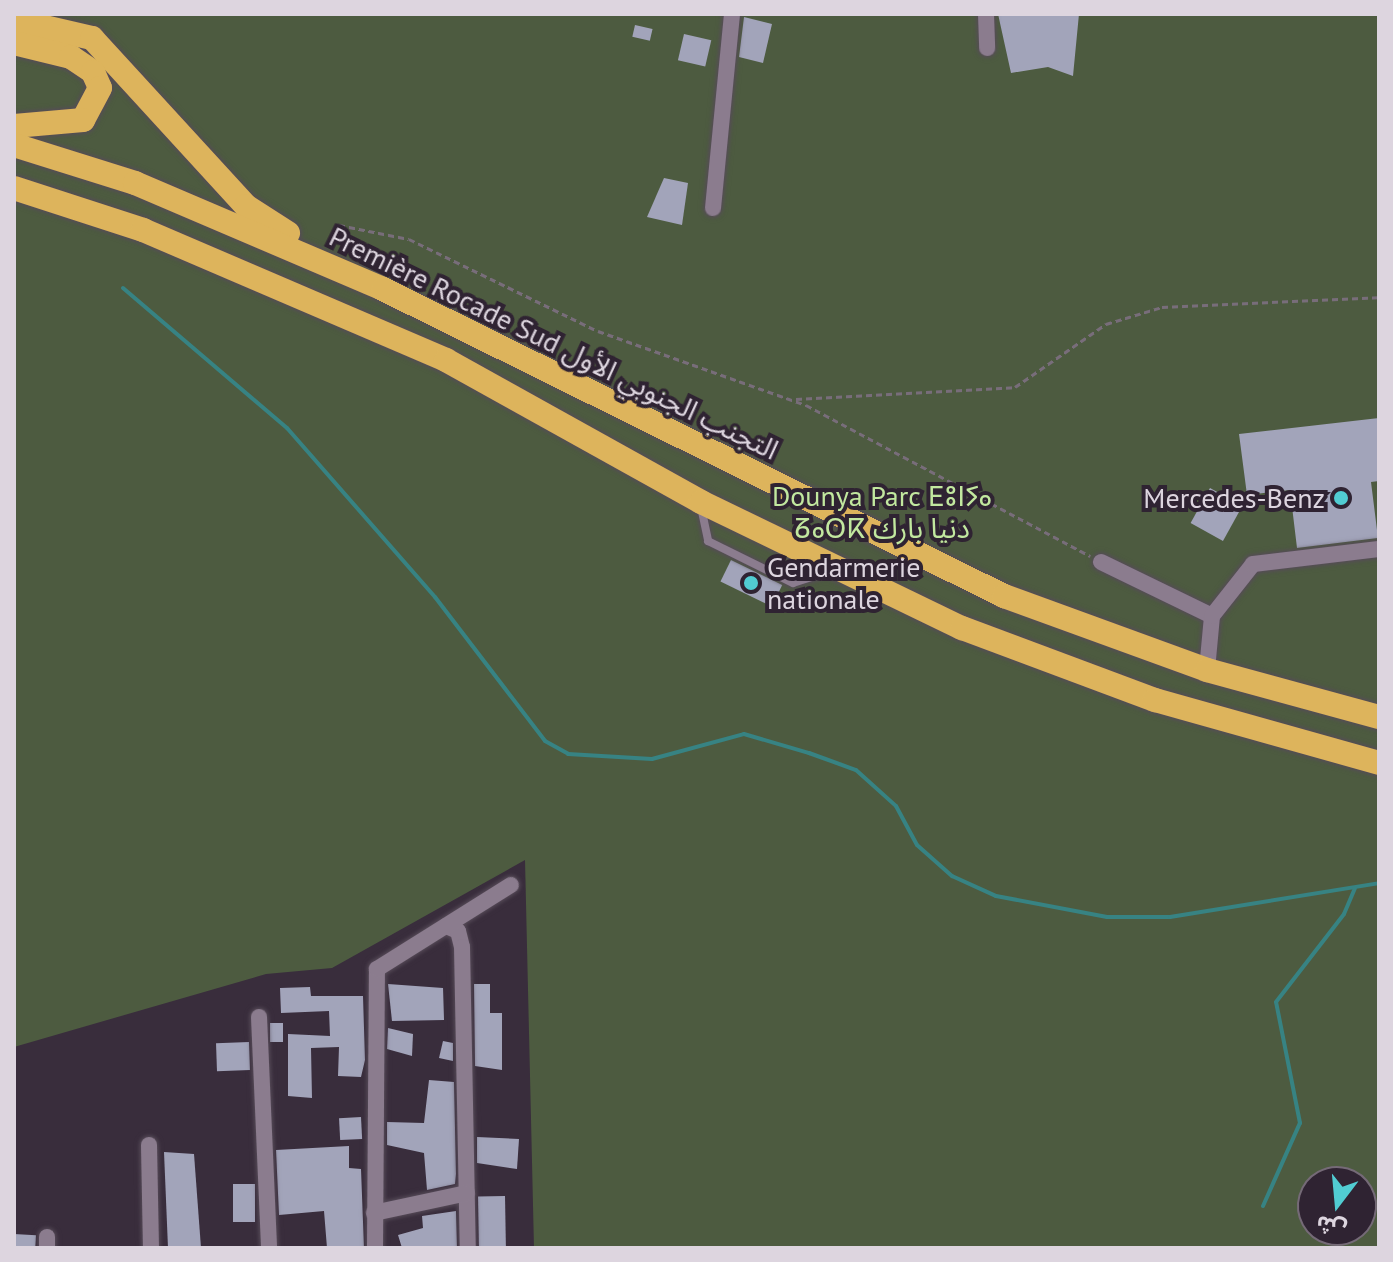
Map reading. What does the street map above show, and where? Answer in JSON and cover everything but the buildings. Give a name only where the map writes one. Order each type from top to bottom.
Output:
[{"type":"highway","points":[[14,20],[92,38],[246,206],[383,289]]},
{"type":"highway","points":[[14,43],[71,57],[93,72],[100,88],[83,120],[14,126]]},
{"type":"highway","name":"Première Rocade Sud التجنب الجنوبي الأول","points":[[14,145],[135,183],[383,289],[901,550],[1105,637],[1207,670],[1379,717]]},
{"type":"highway","points":[[14,188],[143,230],[446,360],[701,502],[962,628],[1155,700],[1379,763]]},
{"type":"street","points":[[713,208],[732,14]]},
{"type":"street","points":[[986,14],[987,48]]},
{"type":"street","points":[[1207,670],[1212,616],[1253,564],[1379,549]]},
{"type":"street","points":[[1101,562],[1212,616]]},
{"type":"street","points":[[375,1248],[374,980],[387,961],[511,885]]},
{"type":"street","points":[[446,926],[458,931],[462,947],[468,1248]]},
{"type":"street","points":[[259,1017],[269,1248]]},
{"type":"street","points":[[149,1145],[151,1248]]},
{"type":"street","points":[[374,1213],[467,1193]]},
{"type":"path","points":[[339,225],[409,239],[598,331],[792,400],[1101,562]]},
{"type":"path","points":[[792,400],[1015,387],[1106,324],[1162,307],[1379,297]]},
{"type":"green space","name":"Dounya Parc ⴹⵓⵏⵢⴰ ⵒⴰⵔⴽ دنيا بارك","points":[[14,14],[1379,14],[1379,1248],[534,1248],[525,860],[332,968],[266,974],[14,1047]]},
{"type":"waterway","points":[[123,288],[287,428],[435,597],[545,741],[568,754],[652,759],[744,734],[809,753],[856,770],[896,806],[917,845],[952,876],[996,896],[1107,917],[1170,917],[1379,883]]},
{"type":"waterway","points":[[1263,1206],[1300,1123],[1276,1002],[1344,914],[1355,888]]},
{"type":"place","name":"Mercedes-Benz","points":[[1341,498]]},
{"type":"place","name":"Gendarmerie nationale","points":[[751,583]]}]
